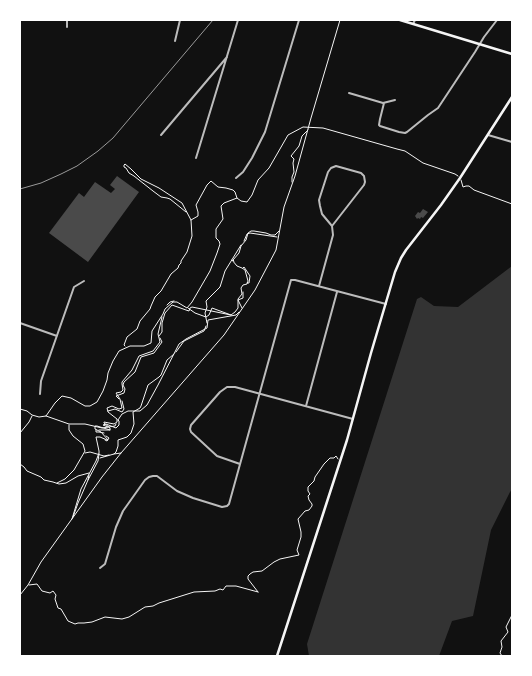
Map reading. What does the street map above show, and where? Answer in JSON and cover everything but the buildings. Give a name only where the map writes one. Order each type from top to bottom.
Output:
[{"type":"main road","points":[[400,20],[512,54]]},
{"type":"main road","points":[[277,656],[340,462],[371,353],[401,258],[460,178],[512,97]]},
{"type":"street","points":[[67,20],[67,27]]},
{"type":"street","points":[[176,41],[180,20]]},
{"type":"street","points":[[196,158],[238,20]]},
{"type":"street","points":[[236,178],[243,172],[252,158],[265,132],[299,20]]},
{"type":"street","points":[[414,24],[416,20]]},
{"type":"street","points":[[384,103],[379,125],[398,132],[407,132],[438,108],[484,37],[497,20]]},
{"type":"street","points":[[161,135],[227,56]]},
{"type":"street","points":[[349,93],[384,103],[394,100]]},
{"type":"street","points":[[488,135],[512,142]]},
{"type":"street","points":[[319,286],[333,235],[332,226],[322,214],[320,200],[328,170],[332,167],[338,166],[361,174],[364,176],[365,182],[332,226]]},
{"type":"street","points":[[100,568],[105,564],[116,527],[123,511],[145,480],[149,477],[157,476],[177,491],[193,498],[224,507],[230,502],[290,282],[292,280],[294,279],[386,304]]},
{"type":"street","points":[[40,394],[41,381],[74,287],[84,281]]},
{"type":"street","points":[[306,406],[337,291]]},
{"type":"street","points":[[20,323],[57,336]]},
{"type":"street","points":[[240,464],[215,455],[191,432],[190,428],[220,392],[227,387],[235,387],[260,393],[353,419]]},
{"type":"path","points":[[66,528],[121,453],[224,335],[255,290],[276,250],[284,207],[340,20]]},
{"type":"path","points":[[191,220],[198,216],[196,205],[211,180],[218,187],[233,190],[237,198],[241,201],[247,202],[252,195],[258,180],[269,168],[288,135],[303,127],[323,128],[405,151],[423,163],[455,174],[460,178],[464,187],[469,186],[474,190],[512,204]]},
{"type":"path","points":[[292,184],[294,159],[291,156],[299,146],[302,136],[308,130]]},
{"type":"path","points":[[127,347],[124,344],[127,337],[137,329],[140,321],[150,309],[155,297],[161,291],[171,274],[178,268],[181,260],[187,252],[192,236],[191,220],[182,203],[141,179],[125,164],[124,165],[129,173],[153,192],[161,197],[170,199],[186,212]]},
{"type":"path","points":[[186,307],[192,302],[210,271],[217,253],[220,244],[219,240],[216,238],[216,229],[223,219],[221,206],[224,203],[237,198]]},
{"type":"path","points":[[242,268],[239,269],[233,260],[239,253],[248,233],[254,231],[275,235],[280,231]]},
{"type":"path","points":[[97,459],[116,452],[118,440],[127,437],[131,433],[134,424],[133,412],[140,408],[148,385],[161,375],[167,360],[179,350],[184,342],[204,331],[207,324],[205,313],[207,307],[206,300],[220,287],[225,271],[245,240],[247,234],[260,234],[278,237]]},
{"type":"path","points":[[232,260],[237,266],[242,268],[244,267],[250,276],[249,283],[241,288],[244,293],[242,298],[238,300],[242,309]]},
{"type":"path","points":[[46,416],[62,396],[71,398],[85,406],[90,406],[97,402],[103,392],[113,360],[119,351],[130,346],[144,346],[151,343],[152,331],[163,314],[165,308],[173,302],[176,302],[195,313],[206,317],[213,308],[227,314],[234,314],[238,308],[238,299],[243,293],[241,288],[243,285],[247,284]]},
{"type":"path","points":[[72,519],[81,488],[97,459],[99,450],[96,437],[108,440],[101,432],[95,429],[95,426],[110,430],[111,429],[104,422],[116,423],[117,419],[108,412],[107,408],[112,406],[119,410],[122,408],[120,399],[116,393],[123,390],[122,382],[132,370],[139,356],[153,351],[160,342],[158,334],[165,308],[171,301],[175,301],[181,305]]},
{"type":"path","points":[[20,595],[28,585],[41,562],[72,519],[88,480],[98,461],[99,445],[97,440],[103,439],[106,441],[109,438],[103,433],[96,432],[96,430],[110,431],[111,429],[103,425],[106,424],[116,428],[119,425],[119,421],[110,415],[108,411],[115,409],[122,412],[124,409],[121,399],[116,396],[124,393],[124,382],[135,372],[141,357],[154,353],[162,342],[159,336],[162,332],[162,323],[165,313],[172,305],[189,311],[192,307],[231,316]]},
{"type":"path","points":[[20,409],[39,418],[46,416],[69,424],[85,424],[102,428],[115,426],[122,414],[128,411],[140,411],[147,405],[179,344],[207,328],[208,320],[236,315],[242,309]]},
{"type":"path","points":[[20,433],[29,422],[32,415]]},
{"type":"path","points":[[57,483],[65,479],[74,470],[85,451],[83,444],[73,436],[69,430],[69,424]]},
{"type":"path","points":[[84,453],[90,452],[104,456],[121,453]]},
{"type":"path","points":[[28,585],[37,584],[42,590],[50,593],[53,591],[56,595],[55,599],[58,608],[61,609],[68,621],[75,624],[92,622],[105,617],[122,619],[129,617],[145,607],[153,606],[194,592],[223,590],[226,586],[236,586],[258,592],[248,579],[248,576],[253,572],[262,571],[280,559],[299,555],[297,550],[301,532],[298,519],[312,506],[308,496],[310,494],[308,487],[330,458],[334,458],[336,456],[340,462]]},
{"type":"path","points":[[20,464],[27,471],[41,477],[44,480],[59,484],[66,483],[78,476],[89,473],[88,480]]},
{"type":"path","points":[[502,656],[500,653],[502,647],[501,641],[508,632],[506,628],[512,615]]},
{"type":"shaded area","points":[[512,266],[512,489],[491,530],[473,616],[452,621],[439,656],[309,656],[307,644],[417,299],[421,297],[434,306],[458,307]]},
{"type":"railway","points":[[20,189],[41,183],[77,166],[113,138],[213,20]]}]
